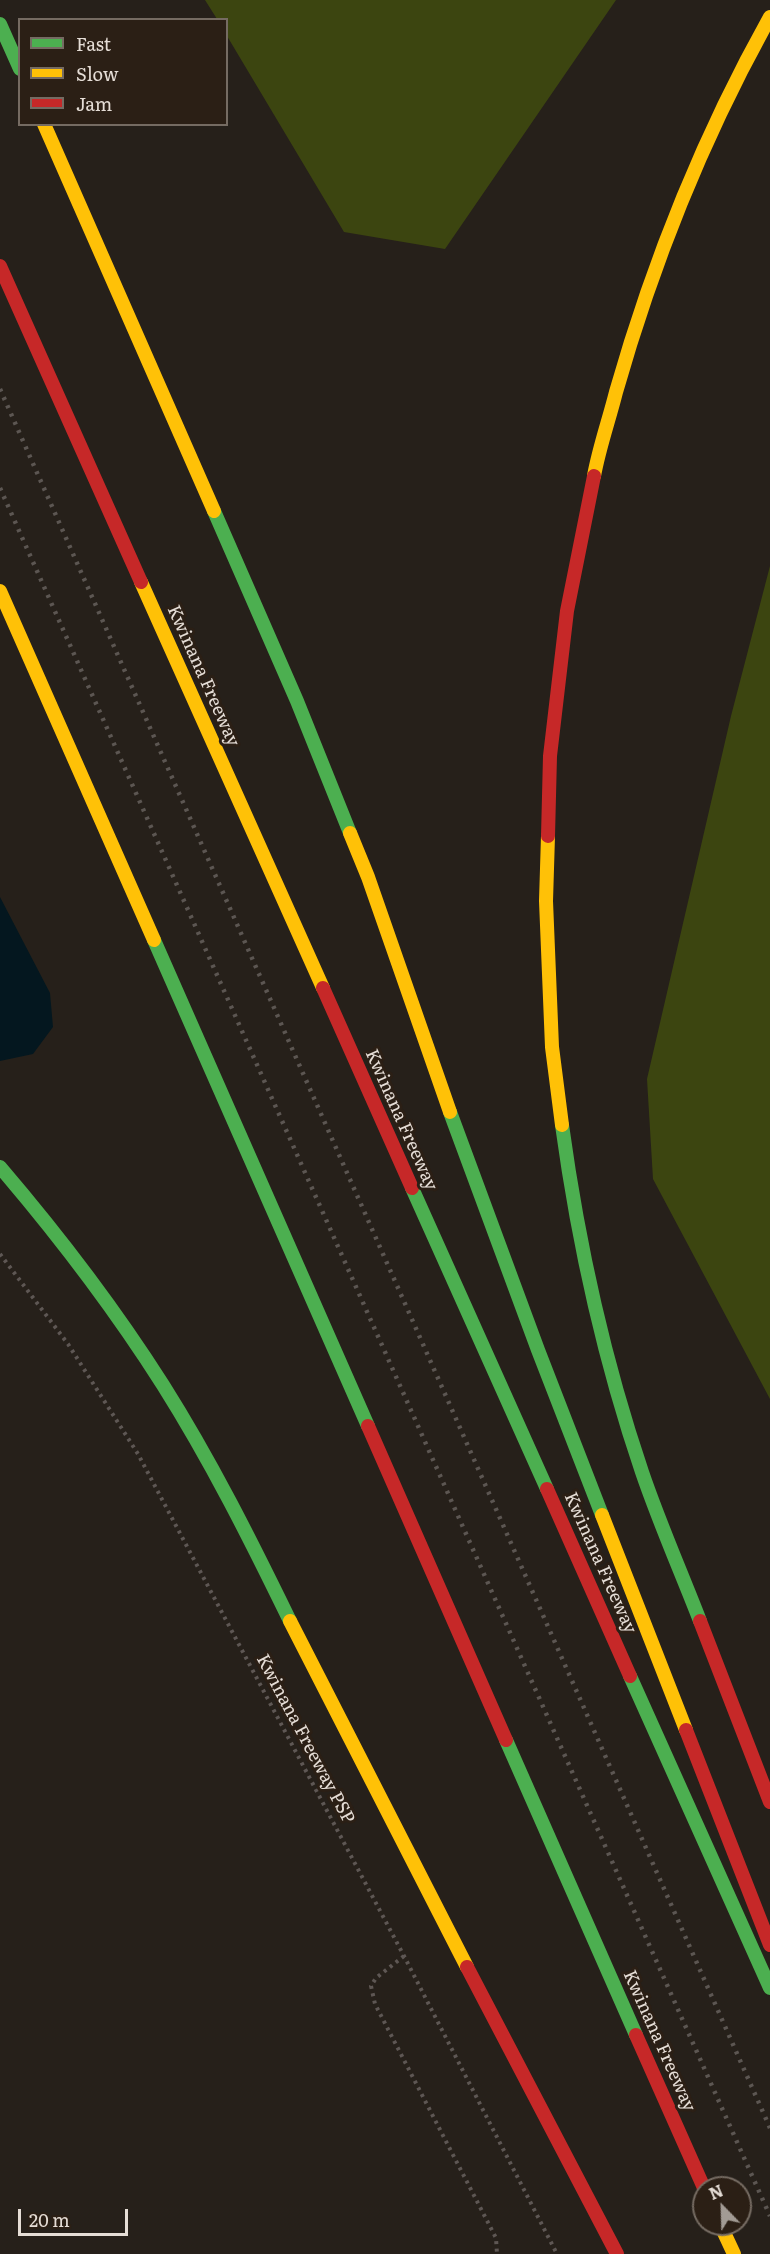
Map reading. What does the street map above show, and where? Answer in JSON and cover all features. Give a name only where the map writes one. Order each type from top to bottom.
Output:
[{"type":"highway","points":[[770,17],[746,60],[685,192],[634,329],[595,469],[567,612],[552,745],[546,901],[552,1047],[571,1191],[601,1333],[642,1472],[770,1802]]},
{"type":"highway","points":[[0,24],[18,64]]},
{"type":"highway","points":[[45,126],[297,701],[368,877],[427,1050],[530,1329],[770,1945]]},
{"type":"highway","name":"Kwinana Freeway","points":[[0,266],[770,1988]]},
{"type":"highway","name":"Kwinana Freeway","points":[[0,591],[699,2176]]},
{"type":"highway","points":[[0,1167],[68,1250],[118,1319],[165,1390],[209,1463],[345,1731],[617,2254]]},
{"type":"highway","points":[[726,2236],[734,2254]]},
{"type":"path","name":"Kwinana Freeway PSP","points":[[0,1254],[68,1344],[138,1454],[404,1956],[557,2254]]},
{"type":"path","points":[[404,1956],[376,1978],[371,1986],[375,2004],[496,2238],[497,2254]]},
{"type":"green space","points":[[205,0],[616,0],[445,249],[344,232],[228,38],[228,18],[216,18]]},
{"type":"green space","points":[[770,566],[770,1399],[653,1179],[647,1079],[731,716]]},
{"type":"water","points":[[0,897],[50,993],[53,1027],[33,1054],[0,1061]]},
{"type":"railway","points":[[0,389],[770,2128]]},
{"type":"railway","points":[[0,488],[770,2216]]},
{"type":"traffic: fast","points":[[0,24],[18,64]]},
{"type":"traffic: fast","points":[[214,511],[297,701],[350,833]]},
{"type":"traffic: fast","points":[[154,940],[368,1426]]},
{"type":"traffic: fast","points":[[450,1112],[602,1515]]},
{"type":"traffic: fast","points":[[562,1125],[584,1257],[604,1344],[628,1430],[649,1491],[700,1621]]},
{"type":"traffic: fast","points":[[0,1167],[85,1273],[163,1385],[214,1472],[290,1621]]},
{"type":"traffic: fast","points":[[412,1188],[547,1489]]},
{"type":"traffic: fast","points":[[630,1676],[770,1988]]},
{"type":"traffic: fast","points":[[506,1740],[636,2035]]},
{"type":"traffic: slow","points":[[594,476],[601,444],[646,295],[682,200],[723,107],[770,17]]},
{"type":"traffic: slow","points":[[45,126],[214,511]]},
{"type":"traffic: slow","points":[[141,582],[323,988]]},
{"type":"traffic: slow","points":[[0,591],[154,940]]},
{"type":"traffic: slow","points":[[350,833],[368,877],[450,1112]]},
{"type":"traffic: slow","points":[[548,836],[546,901],[552,1047],[562,1125]]},
{"type":"traffic: slow","points":[[602,1515],[686,1730]]},
{"type":"traffic: slow","points":[[290,1621],[467,1967]]},
{"type":"traffic: slow","points":[[726,2236],[734,2254]]},
{"type":"traffic: jam","points":[[0,266],[141,582]]},
{"type":"traffic: jam","points":[[548,836],[550,756],[567,611],[594,476]]},
{"type":"traffic: jam","points":[[323,988],[412,1188]]},
{"type":"traffic: jam","points":[[368,1426],[506,1740]]},
{"type":"traffic: jam","points":[[547,1489],[630,1676]]},
{"type":"traffic: jam","points":[[700,1621],[770,1802]]},
{"type":"traffic: jam","points":[[686,1730],[770,1945]]},
{"type":"traffic: jam","points":[[467,1967],[617,2254]]},
{"type":"traffic: jam","points":[[636,2035],[699,2176]]}]
